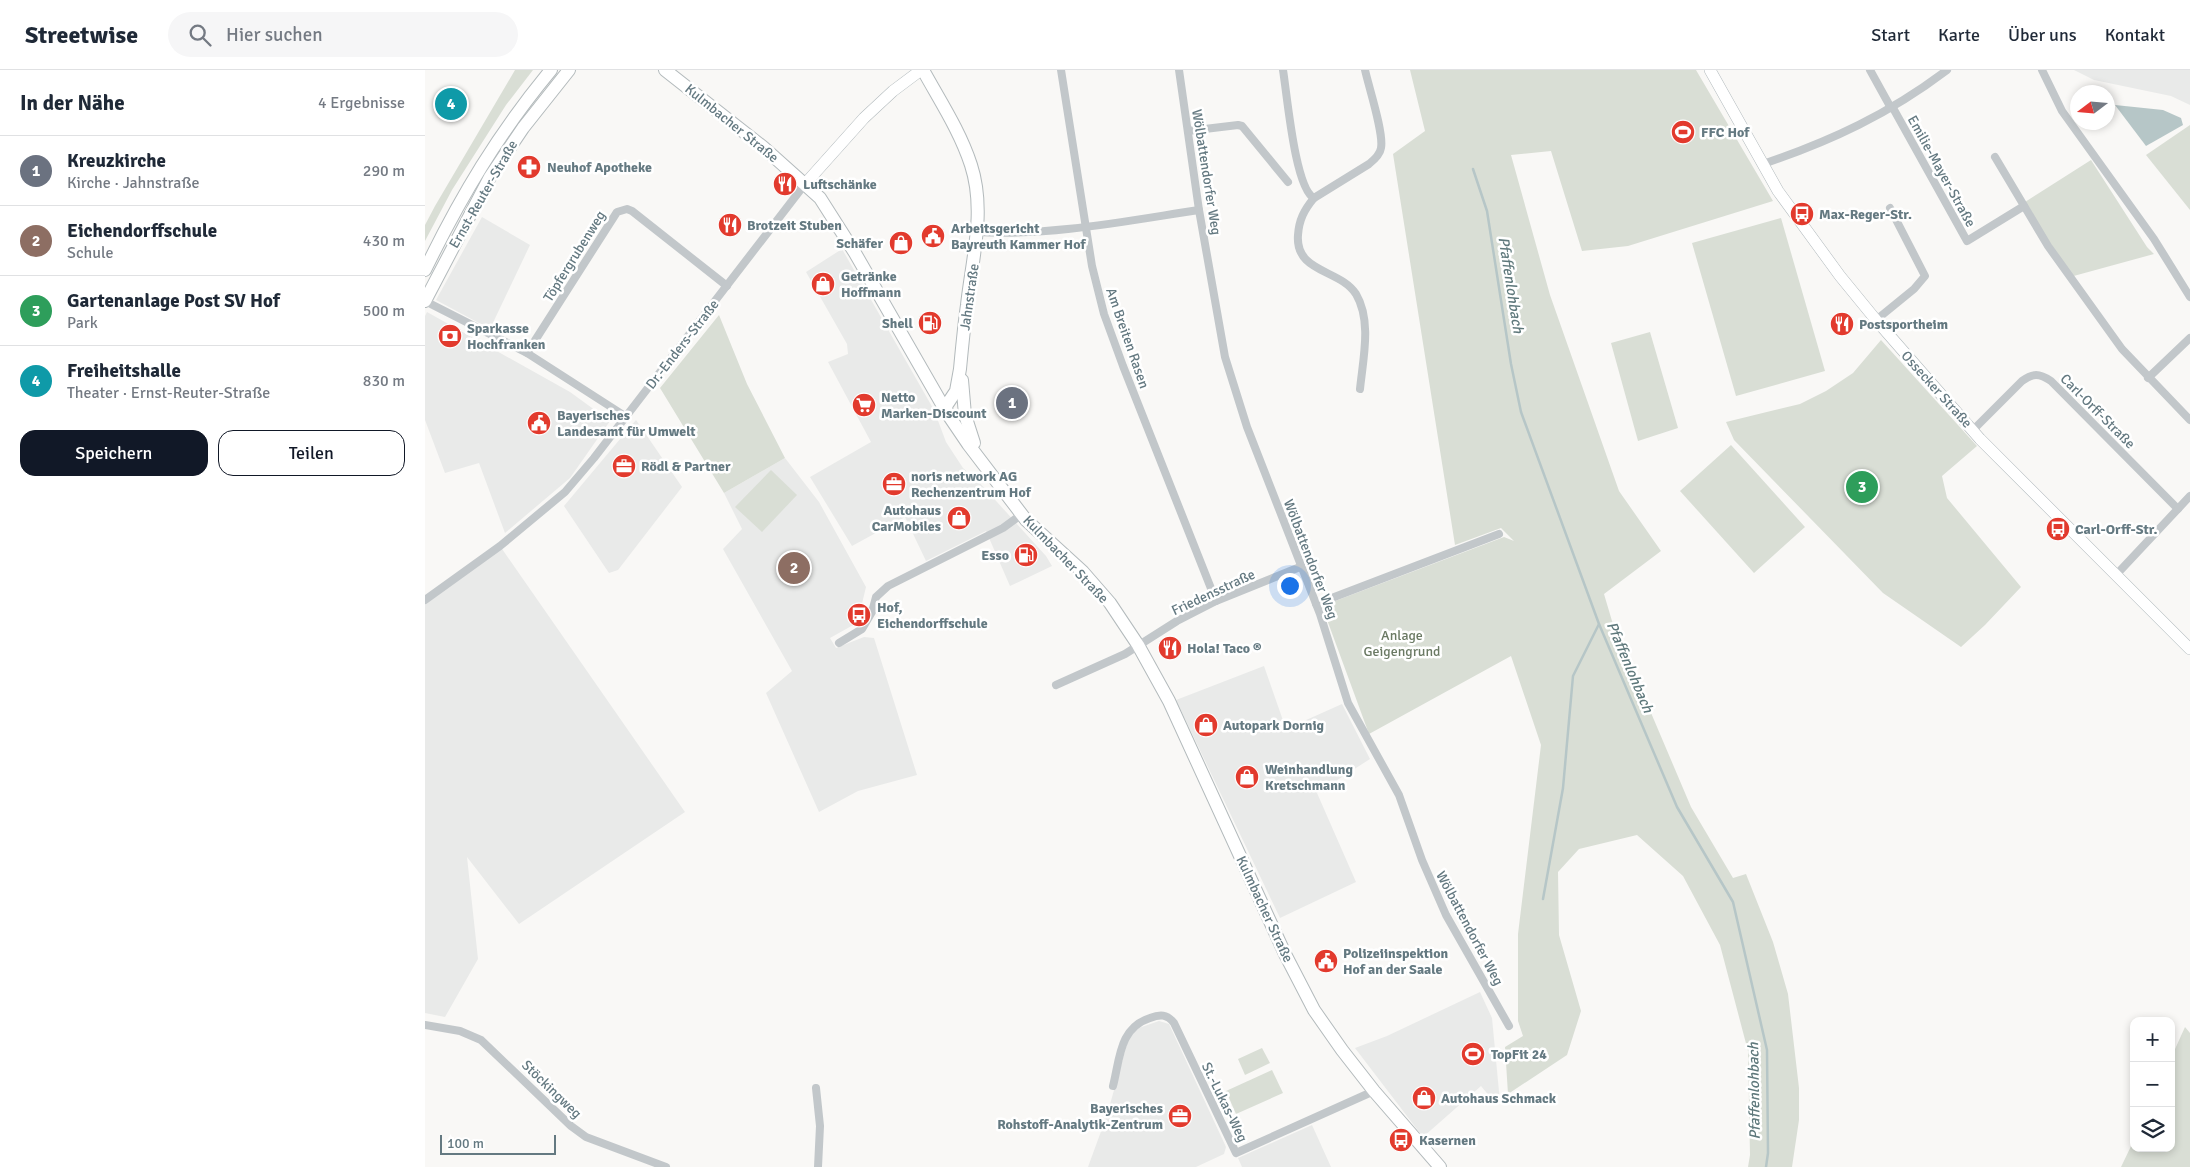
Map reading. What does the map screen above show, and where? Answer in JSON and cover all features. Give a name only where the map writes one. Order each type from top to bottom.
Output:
[{"type":"main road","name":"Ernst-Reuter-Straße","points":[[425,270],[487,155],[511,119],[551,70]]},
{"type":"main road","name":"Ernst-Reuter-Straße","points":[[425,301],[490,177],[523,128],[569,70]]},
{"type":"main road","name":"Jahnstraße","points":[[922,70],[952,120],[972,167],[978,206],[977,232],[958,382],[956,391],[946,406],[947,413]]},
{"type":"main road","name":"Kulmbacher Straße","points":[[669,72],[763,147],[819,198],[831,215],[947,413],[980,460],[1022,514],[1083,572],[1110,603],[1138,645],[1169,701],[1302,987],[1326,1027],[1374,1091],[1440,1167]]},
{"type":"main road","points":[[963,340],[962,381],[965,415],[980,460]]},
{"type":"street","name":"Dr.-Enders-Straße","points":[[425,600],[500,546],[565,492],[805,184],[864,118],[893,91],[922,70]]},
{"type":"street","name":"Am Breiten Rasen","points":[[1061,70],[1095,283],[1116,346],[1216,601]]},
{"type":"street","name":"Wölbattendorfer Weg","points":[[1179,70],[1199,210],[1225,357],[1247,427],[1316,604],[1349,703],[1399,795],[1422,860],[1446,915],[1509,1026]]},
{"type":"street","points":[[1283,70],[1301,180],[1310,196],[1314,198]]},
{"type":"street","points":[[1365,70],[1380,134],[1381,148],[1377,158]]},
{"type":"street","name":"Ossecker Straße","points":[[1710,70],[1778,191],[1876,320],[1973,430],[2190,649]]},
{"type":"street","name":"Emilie-Mayer-Straße","points":[[1869,70],[1967,241],[2023,206]]},
{"type":"street","points":[[1763,164],[1847,132],[1892,108],[1947,70]]},
{"type":"street","points":[[2042,70],[2062,110],[2154,239],[2190,297]]},
{"type":"street","points":[[1188,131],[1242,126],[1288,182]]},
{"type":"street","points":[[1360,389],[1365,322],[1355,294],[1341,280],[1310,264],[1299,251],[1298,227],[1303,211],[1314,198],[1369,164],[1385,151]]},
{"type":"street","points":[[1995,157],[2048,246],[2122,349],[2190,420]]},
{"type":"street","points":[[1876,320],[1914,289],[1925,276],[1890,208]]},
{"type":"street","name":"Töpfergrubenweg","points":[[527,354],[617,212],[622,209],[632,211],[727,286]]},
{"type":"street","points":[[977,232],[1023,233],[1199,210]]},
{"type":"street","points":[[425,301],[527,354],[625,416]]},
{"type":"street","points":[[2148,378],[2190,338]]},
{"type":"street","name":"Carl-Orff-Straße","points":[[1973,430],[2029,375],[2041,374],[2051,380],[2178,509]]},
{"type":"street","points":[[2116,575],[2190,496]]},
{"type":"street","points":[[839,644],[862,629],[872,612],[876,597],[888,586],[1003,528],[1022,514]]},
{"type":"street","points":[[1316,604],[1499,534]]},
{"type":"street","name":"Friedensstraße","points":[[1056,685],[1125,654],[1177,621],[1216,601],[1301,567]]},
{"type":"street","name":"St.-Lukas-Weg","points":[[1113,1086],[1127,1034],[1134,1025],[1159,1015],[1165,1016],[1174,1023],[1236,1153],[1374,1091]]},
{"type":"street","name":"Stöckingweg","points":[[425,1025],[460,1031],[481,1040],[571,1126],[586,1137],[666,1167]]},
{"type":"street","points":[[816,1088],[820,1126],[819,1167]]},
{"type":"shaded area","points":[[2074,70],[2190,70],[2190,105],[2171,96],[2094,80]]},
{"type":"shaded area","points":[[2115,105],[2163,110],[2181,118],[2183,125],[2146,146]]},
{"type":"shaded area","points":[[482,217],[530,245],[490,329],[436,300]]},
{"type":"shaded area","points":[[842,249],[934,410],[946,442],[963,468],[978,481],[1046,556],[1052,566],[1010,586],[986,531],[926,561],[905,517],[852,546],[810,477],[871,442],[828,362],[848,354],[847,344],[806,272]]},
{"type":"shaded area","points":[[427,312],[570,392],[610,421],[570,478],[505,533],[479,463],[445,473],[425,420],[425,316]]},
{"type":"shaded area","points":[[636,420],[682,487],[618,570],[609,573],[564,506]]},
{"type":"shaded area","points":[[785,458],[819,502],[866,587],[858,620],[855,624],[830,638],[836,648],[864,637],[874,638],[917,775],[858,791],[819,812],[766,693],[792,671],[723,549],[742,529],[724,493]]},
{"type":"shaded area","points":[[500,546],[685,812],[519,924],[467,857],[478,959],[445,1017],[425,1013],[425,600]]},
{"type":"shaded area","points":[[1264,666],[1286,729],[1342,704],[1370,759],[1317,793],[1356,882],[1280,918],[1176,700]]},
{"type":"shaded area","points":[[1480,992],[1492,1018],[1500,1102],[1496,1104],[1481,1086],[1423,1137],[1355,1048],[1387,1036]]},
{"type":"shaded area","name":"Bayerisches Rohstoff-Analytik-Zentrum","points":[[1159,1021],[1169,1024],[1226,1147],[1224,1154],[1196,1167],[1088,1167],[1107,1115],[1127,1044],[1136,1029]]},
{"type":"shaded area","points":[[1312,1125],[1331,1167],[1242,1167],[1238,1158]]},
{"type":"green space","points":[[515,70],[533,70],[506,105],[452,190],[425,241],[425,225],[435,206]]},
{"type":"green space","name":"Anlage Geigengrund","points":[[1410,70],[1696,70],[1773,201],[1628,246],[1582,251],[1551,151],[1511,155],[1550,295],[1619,491],[1661,551],[1604,594],[1612,621],[1691,807],[1733,878],[1746,874],[1773,942],[1788,994],[1799,1088],[1799,1120],[1792,1167],[1748,1167],[1750,1155],[1748,1051],[1720,945],[1683,876],[1637,835],[1579,849],[1558,872],[1559,935],[1581,1011],[1567,1055],[1508,1094],[1505,1047],[1523,1036],[1518,1021],[1518,934],[1541,745],[1511,656],[1369,734],[1322,606],[1504,537],[1514,541],[1501,528],[1455,545],[1393,154],[1425,131]]},
{"type":"green space","points":[[2190,125],[2190,210],[2146,155]]},
{"type":"green space","points":[[2091,160],[2147,247],[2154,254],[2070,277],[2025,202]]},
{"type":"green space","points":[[1781,218],[1825,371],[1736,396],[1692,243]]},
{"type":"green space","points":[[719,315],[747,384],[785,458],[724,493],[660,388]]},
{"type":"green space","points":[[1650,332],[1678,428],[1638,441],[1611,343]]},
{"type":"green space","points":[[1881,340],[1977,446],[1942,476],[1947,498],[2021,587],[1961,647],[1883,593],[1734,440],[1726,422],[1800,404],[1826,391],[1853,373]]},
{"type":"green space","points":[[1731,445],[1805,527],[1754,573],[1680,491]]},
{"type":"green space","points":[[771,470],[797,495],[762,532],[735,507]]},
{"type":"green space","points":[[2185,1027],[2190,1033],[2190,1167],[2121,1167],[2130,1148],[2130,1152],[2175,1152],[2175,1049]]},
{"type":"green space","points":[[1262,1048],[1270,1063],[1245,1075],[1238,1059]]},
{"type":"green space","points":[[1272,1070],[1283,1093],[1236,1114],[1226,1091]]},
{"type":"waterway","name":"Pfaffenlohbach","points":[[1473,169],[1487,211],[1511,364],[1521,412],[1599,624],[1677,807],[1733,902],[1767,1050],[1768,1153],[1766,1167]]},
{"type":"waterway","points":[[1543,899],[1563,788],[1573,676],[1599,624]]},
{"type":"place","name":"Freiheitshalle","points":[[451,104]]},
{"type":"place","name":"FFC Hof","points":[[1683,132]]},
{"type":"place","name":"Neuhof Apotheke","points":[[529,167]]},
{"type":"place","name":"Luftschänke","points":[[785,184]]},
{"type":"place","name":"Max-Reger-Str.","points":[[1802,214]]},
{"type":"place","name":"Brotzeit Stuben","points":[[730,225]]},
{"type":"place","name":"Arbeitsgericht Bayreuth Kammer Hof","points":[[933,236]]},
{"type":"place","name":"Schäfer","points":[[901,243]]},
{"type":"place","name":"Getränke Hoffmann","points":[[823,284]]},
{"type":"place","name":"Shell","points":[[930,323]]},
{"type":"place","name":"Postsportheim","points":[[1842,324]]},
{"type":"place","name":"Sparkasse Hochfranken","points":[[450,336]]},
{"type":"place","name":"Kreuzkirche","points":[[1012,403]]},
{"type":"place","name":"Netto Marken-Discount","points":[[864,405]]},
{"type":"place","name":"Bayerisches Landesamt für Umwelt","points":[[539,423]]},
{"type":"place","name":"Rödl & Partner","points":[[624,466]]},
{"type":"place","name":"noris network AG Rechenzentrum Hof","points":[[894,484]]},
{"type":"place","name":"Gartenanlage Post SV Hof","points":[[1862,487]]},
{"type":"place","name":"Autohaus CarMobiles","points":[[959,518]]},
{"type":"place","name":"Carl-Orff-Str.","points":[[2058,529]]},
{"type":"place","name":"Esso","points":[[1026,555]]},
{"type":"place","name":"Eichendorffschule","points":[[794,568]]},
{"type":"place","name":"Hof, Eichendorffschule","points":[[859,615]]},
{"type":"place","name":"Hola! Taco ®","points":[[1170,648]]},
{"type":"place","name":"Autopark Dornig","points":[[1206,725]]},
{"type":"place","name":"Weinhandlung Kretschmann","points":[[1247,777]]},
{"type":"place","name":"Polizeiinspektion Hof an der Saale","points":[[1326,961]]},
{"type":"place","name":"TopFit 24","points":[[1473,1054]]},
{"type":"place","name":"Autohaus Schmack","points":[[1424,1098]]},
{"type":"place","name":"Bayerisches Rohstoff-Analytik-Zentrum","points":[[1180,1116]]},
{"type":"place","name":"Kasernen","points":[[1401,1140]]}]
